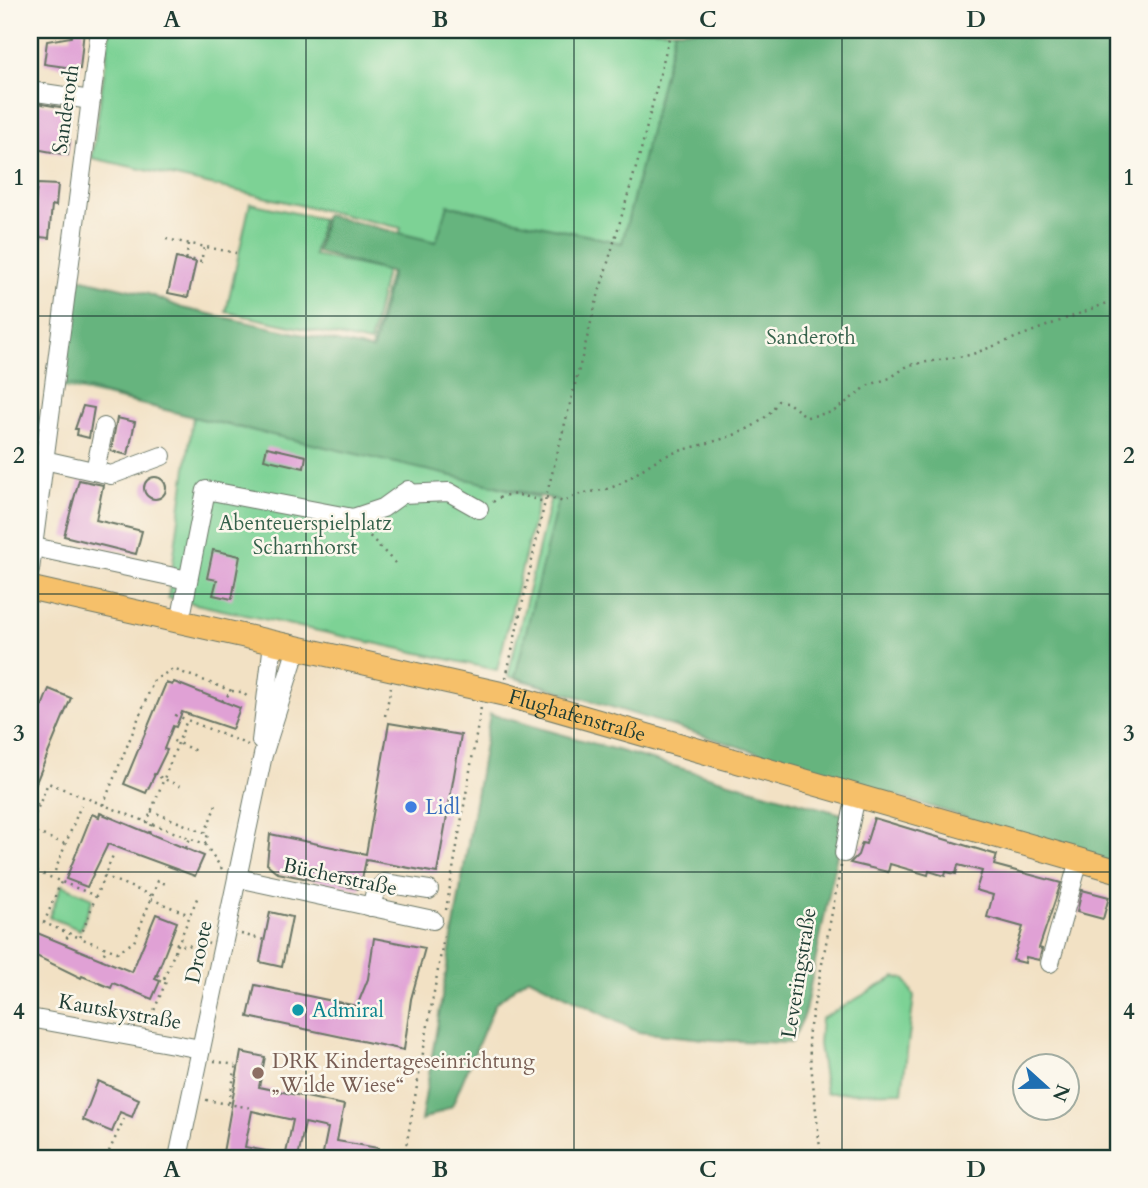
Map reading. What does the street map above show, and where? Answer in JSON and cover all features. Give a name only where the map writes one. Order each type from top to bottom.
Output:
[{"type":"main road","name":"Flughafenstraße","points":[[30,588],[503,694],[1118,871]]},
{"type":"street","name":"Sanderoth","points":[[30,570],[100,30]]},
{"type":"street","points":[[30,91],[91,100]]},
{"type":"street","points":[[95,471],[104,427]]},
{"type":"street","points":[[44,460],[111,475],[162,456]]},
{"type":"street","points":[[180,622],[206,490],[354,518],[383,508],[405,492],[449,492],[479,509]]},
{"type":"street","points":[[34,547],[188,580]]},
{"type":"street","name":"Droote","points":[[256,750],[261,743],[273,643]]},
{"type":"street","name":"Droote","points":[[178,1158],[208,1055],[231,875],[256,750],[298,648]]},
{"type":"street","points":[[844,853],[856,796]]},
{"type":"street","points":[[1050,963],[1079,860]]},
{"type":"street","name":"Bücherstraße","points":[[231,875],[433,920]]},
{"type":"street","points":[[370,907],[375,892],[383,883],[429,890]]},
{"type":"street","name":"Kautskystraße","points":[[30,1018],[143,1039],[208,1055]]},
{"type":"path","points":[[503,694],[546,497],[596,303],[640,154],[671,30]]},
{"type":"path","points":[[166,239],[236,253]]},
{"type":"path","points":[[189,244],[186,258],[201,262],[204,247]]},
{"type":"path","points":[[546,497],[564,502],[573,495],[608,488],[637,476],[662,457],[730,438],[771,413],[778,401],[787,402],[807,417],[833,412],[869,385],[890,378],[909,365],[970,355],[1118,299]]},
{"type":"path","points":[[496,501],[501,494],[509,493],[545,502]]},
{"type":"path","points":[[354,518],[395,563]]},
{"type":"path","points":[[103,805],[154,680],[173,669],[232,691],[242,692],[255,704]]},
{"type":"path","points":[[385,716],[391,687]]},
{"type":"path","points":[[222,701],[232,691]]},
{"type":"path","points":[[30,701],[43,705]]},
{"type":"path","points":[[176,715],[256,750]]},
{"type":"path","points":[[147,822],[187,720]]},
{"type":"path","points":[[167,738],[196,751]]},
{"type":"path","points":[[153,774],[182,787]]},
{"type":"path","points":[[65,844],[30,829],[48,783],[205,844],[231,875]]},
{"type":"path","points":[[30,801],[38,805]]},
{"type":"path","points":[[205,833],[217,802]]},
{"type":"path","points":[[55,871],[81,805]]},
{"type":"path","points":[[151,811],[208,834],[205,844]]},
{"type":"path","points":[[149,833],[152,824]]},
{"type":"path","points":[[186,848],[190,838]]},
{"type":"path","points":[[80,938],[114,853]]},
{"type":"path","name":"Leveringstraße","points":[[821,1158],[808,1036],[844,853]]},
{"type":"path","points":[[30,869],[96,897]]},
{"type":"path","points":[[104,876],[190,915]]},
{"type":"path","points":[[30,917],[117,952],[134,942],[158,881],[166,884]]},
{"type":"path","points":[[44,923],[61,882]]},
{"type":"path","points":[[164,978],[198,896]]},
{"type":"path","points":[[64,944],[69,933]]},
{"type":"path","points":[[241,934],[265,940]]},
{"type":"path","points":[[169,941],[187,947],[199,940],[209,944]]},
{"type":"path","points":[[101,960],[106,949]]},
{"type":"path","points":[[143,1039],[167,979],[157,975]]},
{"type":"path","points":[[208,1055],[237,1065],[228,1104]]},
{"type":"path","points":[[206,1100],[251,1108]]},
{"type":"path","points":[[106,1158],[124,1119]]},
{"type":"path","points":[[30,1139],[41,1148],[46,1158]]},
{"type":"green space","name":"Abenteuerspielplatz Scharnhorst","points":[[110,30],[928,30],[712,736],[508,676],[551,497],[458,476],[539,498],[497,670],[168,598],[193,417],[386,460],[60,386],[75,293],[369,357],[401,228],[92,158]]},
{"type":"green space","name":"Sanderoth","points":[[675,30],[1118,30],[1118,865],[515,677],[558,500],[193,417],[62,383],[73,300],[77,294],[79,278],[148,294],[182,308],[373,350],[392,273],[317,252],[325,215],[436,242],[448,205],[622,243]]},
{"type":"green space","points":[[250,203],[322,219],[314,255],[386,271],[370,343],[226,312]]},
{"type":"green space","points":[[490,714],[845,815],[804,1016],[791,1043],[714,1040],[638,1032],[528,977],[495,1004],[452,1106],[421,1121]]},
{"type":"green space","points":[[62,885],[93,898],[80,930],[49,917]]},
{"type":"green space","points":[[895,977],[905,979],[914,996],[902,1092],[826,1093],[819,1044],[821,1019]]},
{"type":"building","points":[[72,30],[84,30],[80,69],[44,64],[47,41],[71,37]]},
{"type":"building","points":[[30,102],[66,108],[62,138],[70,139],[68,155],[30,148]]},
{"type":"building","points":[[37,184],[58,185],[56,206],[52,205],[49,238],[30,236],[30,216],[34,216]]},
{"type":"building","points":[[176,258],[196,262],[188,297],[168,293]]},
{"type":"building","points":[[83,406],[94,408],[89,438],[77,435],[78,429],[75,429]]},
{"type":"building","points":[[117,418],[135,422],[128,455],[111,451]]},
{"type":"building","points":[[267,447],[306,456],[304,468],[264,459]]},
{"type":"building","points":[[155,477],[163,480],[166,488],[163,496],[155,499],[147,496],[144,488],[147,480]]},
{"type":"building","points":[[79,480],[103,485],[96,520],[142,531],[136,554],[64,536]]},
{"type":"building","points":[[213,550],[240,556],[232,599],[213,595],[217,580],[207,578]]},
{"type":"building","points":[[174,682],[240,708],[232,729],[182,712],[176,727],[173,726],[164,749],[167,750],[146,793],[124,784],[166,683],[172,685]]},
{"type":"building","points":[[49,689],[71,698],[30,797],[30,736]]},
{"type":"building","name":"Lidl","points":[[389,723],[461,735],[437,873],[366,860],[360,889],[278,873],[267,864],[270,834],[366,854]]},
{"type":"building","points":[[100,813],[204,856],[195,876],[108,844],[87,887],[66,879],[92,814],[99,817]]},
{"type":"building","points":[[874,818],[997,855],[994,865],[1061,883],[1039,948],[1042,949],[1039,960],[1026,957],[1025,963],[1013,960],[1023,927],[987,917],[993,895],[976,890],[982,871],[958,865],[956,874],[946,872],[945,876],[929,871],[928,875],[890,864],[888,872],[850,863],[858,855],[862,843],[866,844]]},
{"type":"building","points":[[1082,890],[1109,897],[1103,919],[1077,912]]},
{"type":"building","points":[[270,912],[292,917],[282,967],[260,962]]},
{"type":"building","points":[[156,914],[177,922],[155,979],[160,981],[152,999],[113,983],[111,988],[82,976],[81,978],[30,953],[30,930],[132,972]]},
{"type":"building","points":[[374,938],[425,948],[411,999],[404,1050],[248,1017],[255,985],[357,1006],[368,979]]},
{"type":"building","points":[[241,1052],[265,1057],[259,1087],[344,1105],[337,1141],[378,1148],[376,1158],[322,1158],[328,1128],[305,1123],[298,1158],[285,1158],[293,1120],[252,1111],[245,1147],[277,1153],[277,1158],[222,1158]]},
{"type":"building","points":[[98,1081],[139,1099],[132,1117],[120,1112],[112,1132],[83,1120]]},
{"type":"place","name":"Lidl","points":[[411,807]]},
{"type":"place","name":"Admiral","points":[[298,1010]]},
{"type":"place","name":"DRK Kindertageseinrichtung „Wilde Wiese“","points":[[258,1073]]}]
